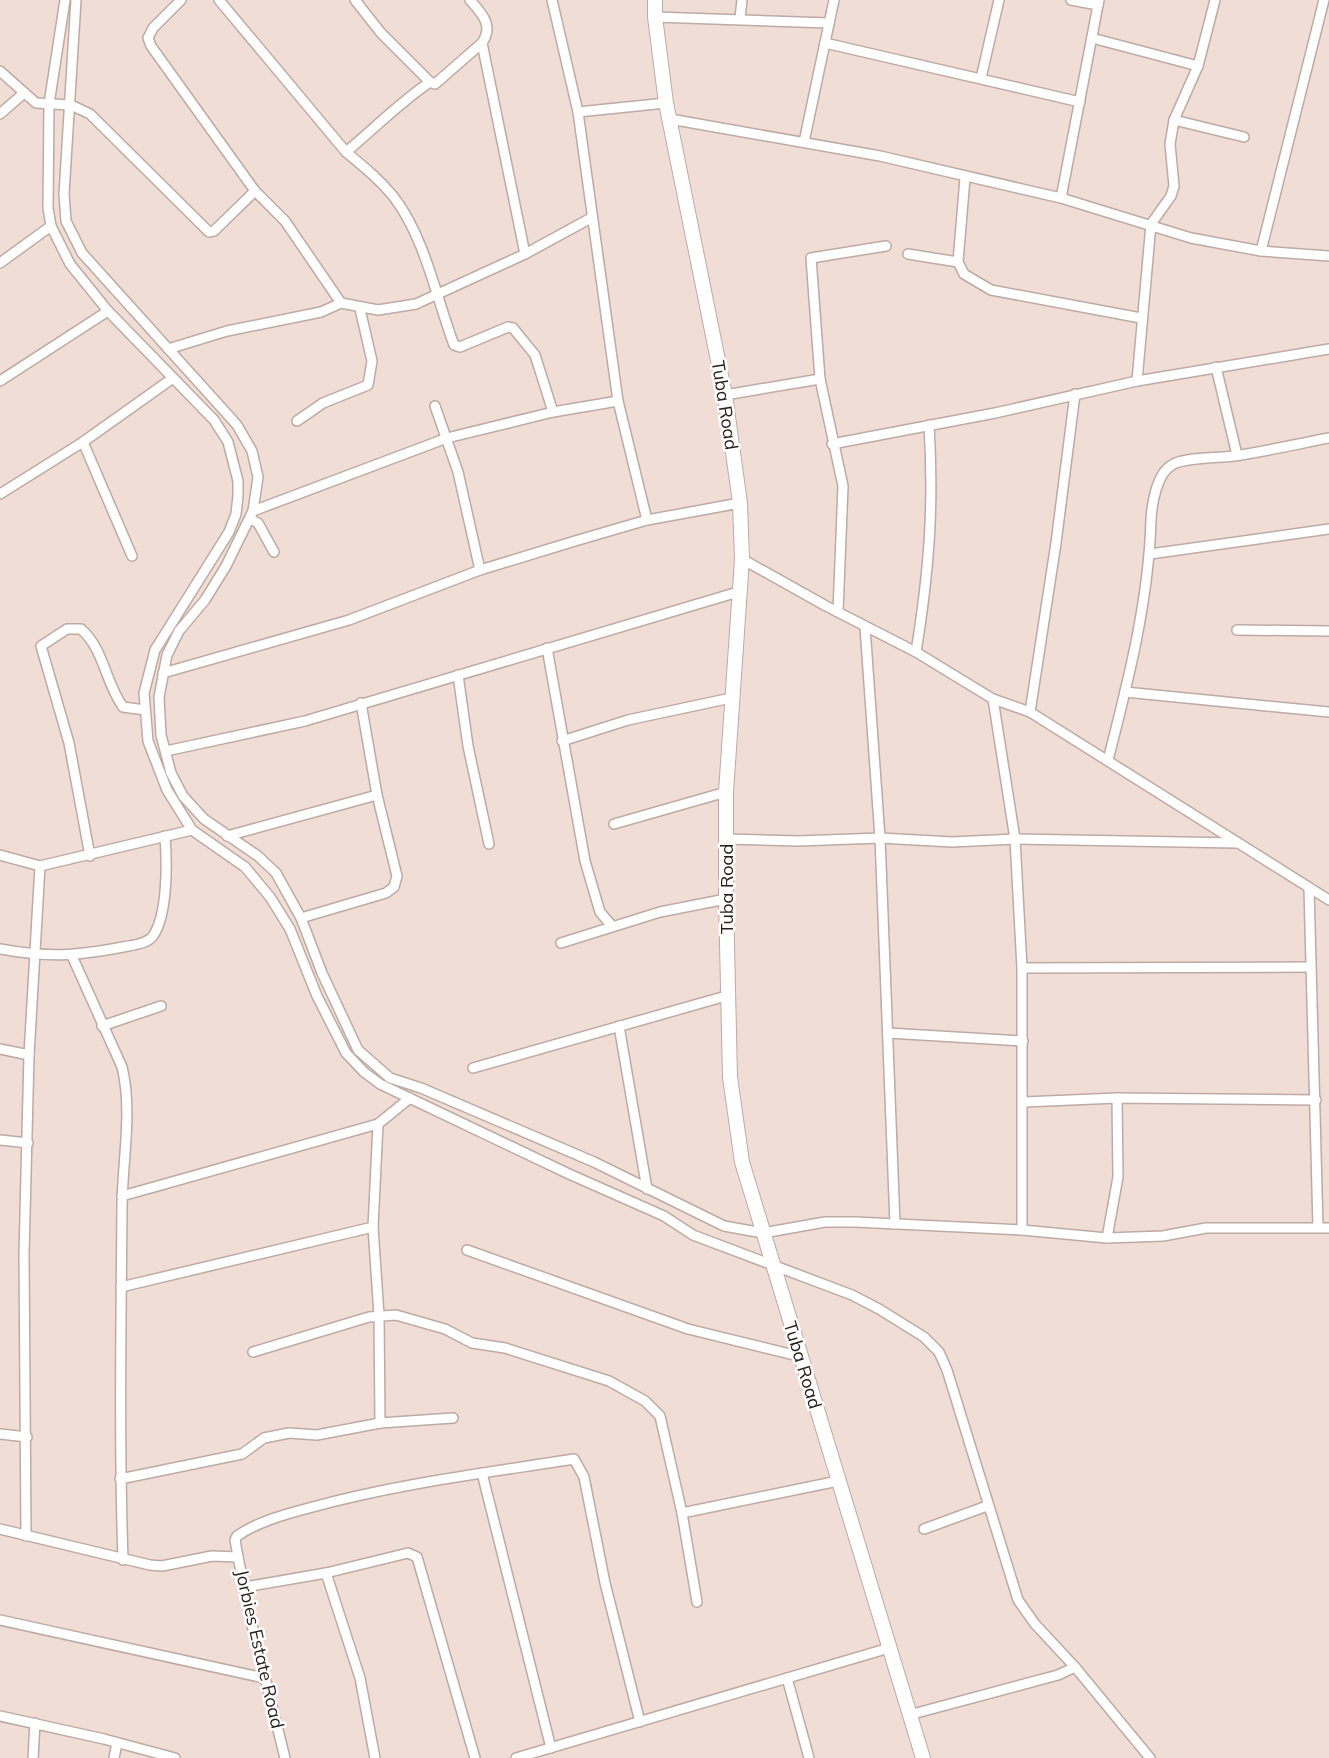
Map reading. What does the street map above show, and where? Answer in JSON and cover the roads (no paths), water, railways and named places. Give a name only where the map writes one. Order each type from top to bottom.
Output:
[{"type":"street","points":[[64,0],[60,104],[66,221],[82,253],[237,425],[252,451],[258,477],[252,515],[205,600],[179,631],[167,655],[159,697],[165,751],[171,773],[183,796],[204,819],[258,856],[276,873],[301,918],[322,974],[358,1050],[390,1078],[421,1088],[594,1162],[724,1226],[763,1233],[825,1222],[895,1224],[1022,1230],[1107,1238],[1163,1236],[1206,1228],[1329,1228]]},
{"type":"street","points":[[76,0],[60,104],[48,208],[51,226],[70,264],[108,311],[213,420],[228,442],[238,480],[236,514],[229,532],[155,650],[144,693],[148,741],[167,790],[192,830],[245,867],[270,897],[290,929],[317,996],[346,1053],[364,1072],[380,1084],[568,1174],[664,1216],[693,1235],[743,1256],[772,1264],[879,1309],[924,1337],[939,1352],[968,1436],[987,1506],[1018,1600],[1035,1624],[1075,1667],[1150,1758]]},
{"type":"street","points":[[181,0],[153,28],[147,38],[255,191],[285,221],[341,303],[360,309],[378,310],[416,304],[525,254],[591,219]]},
{"type":"street","points":[[219,0],[346,152],[371,172],[394,197],[419,244],[457,347],[508,327],[520,333],[535,355],[553,412]]},
{"type":"street","points":[[355,0],[381,33],[430,82],[439,83],[482,43],[488,30],[486,22],[470,0]]},
{"type":"street","points":[[552,0],[578,112],[618,402],[647,520]]},
{"type":"street","name":"Tuba Road","points":[[655,0],[655,17],[666,103],[725,395],[740,503],[742,559],[726,792],[726,996],[734,1120],[742,1162],[772,1264],[922,1758]]},
{"type":"street","points":[[740,18],[742,0]]},
{"type":"street","points":[[804,142],[834,0]]},
{"type":"street","points":[[981,78],[999,0]]},
{"type":"street","points":[[1061,198],[1098,2],[1071,0]]},
{"type":"street","points":[[1137,381],[1151,224],[1171,196],[1174,186],[1170,144],[1174,120],[1198,66],[1215,0]]},
{"type":"street","points":[[1261,251],[1324,0]]},
{"type":"street","points":[[655,17],[829,22]]},
{"type":"street","points":[[1092,38],[1198,66]]},
{"type":"street","points":[[482,43],[525,254]]},
{"type":"street","points":[[825,43],[916,66],[981,78],[1080,102]]},
{"type":"street","points":[[0,71],[36,103],[60,104],[90,114],[209,232],[214,231],[255,191]]},
{"type":"street","points":[[346,152],[404,100],[430,82]]},
{"type":"street","points":[[0,114],[24,93]]},
{"type":"street","points":[[578,112],[666,103]]},
{"type":"street","points":[[670,119],[880,156],[965,178],[1061,198],[1191,238],[1261,251],[1329,256]]},
{"type":"street","points":[[1174,120],[1244,137]]},
{"type":"street","points":[[965,178],[958,262],[964,274],[991,290],[1141,318]]},
{"type":"street","points":[[0,263],[51,226]]},
{"type":"street","points":[[838,612],[843,486],[832,444],[820,379],[811,258],[886,246]]},
{"type":"street","points":[[908,254],[958,262]]},
{"type":"street","points":[[168,349],[227,331],[321,312],[341,303]]},
{"type":"street","points":[[297,421],[323,403],[368,385],[372,361],[360,309]]},
{"type":"street","points":[[0,381],[108,311]]},
{"type":"street","points":[[832,444],[995,413],[1137,381],[1329,349]]},
{"type":"street","points":[[1216,367],[1237,455]]},
{"type":"street","points":[[0,494],[83,442],[173,378]]},
{"type":"street","points":[[725,395],[820,379]]},
{"type":"street","points":[[1030,712],[1056,543],[1075,394]]},
{"type":"street","points":[[252,515],[447,438],[553,412],[618,402]]},
{"type":"street","points":[[435,406],[447,438],[480,570]]},
{"type":"street","points":[[916,652],[927,587],[932,518],[929,425]]},
{"type":"street","points":[[1108,760],[1125,692],[1150,554],[1151,512],[1155,495],[1170,466],[1329,438]]},
{"type":"street","points":[[83,442],[132,556]]},
{"type":"street","points":[[163,673],[349,620],[480,570],[647,520],[740,503]]},
{"type":"street","points":[[252,515],[274,552]]},
{"type":"street","points":[[1150,554],[1329,529]]},
{"type":"street","points":[[742,559],[865,627],[916,652],[993,699],[1030,712],[1329,900]]},
{"type":"street","points":[[165,751],[242,736],[361,703],[738,592]]},
{"type":"street","points":[[865,627],[879,838],[895,1224]]},
{"type":"street","points":[[90,856],[69,743],[41,646],[67,629],[81,629],[90,637],[115,696],[123,707],[145,710]]},
{"type":"street","points":[[1237,630],[1329,631]]},
{"type":"street","points":[[547,648],[585,861],[600,912],[612,926]]},
{"type":"street","points":[[458,675],[468,746],[489,844]]},
{"type":"street","points":[[1125,692],[1329,712]]},
{"type":"street","points":[[562,741],[628,720],[731,698]]},
{"type":"street","points":[[993,699],[1016,839],[1022,968],[1024,1102],[1022,1230]]},
{"type":"street","points":[[301,918],[386,893],[394,887],[397,876],[377,795],[361,703]]},
{"type":"street","points":[[614,824],[726,792]]},
{"type":"street","points":[[228,836],[377,795]]},
{"type":"street","points":[[0,855],[40,866],[192,830]]},
{"type":"street","points":[[0,949],[34,955],[72,956],[140,944],[152,938],[158,924],[168,864],[165,836]]},
{"type":"street","points":[[726,839],[798,841],[879,838],[952,842],[1016,839],[1236,843]]},
{"type":"street","points":[[27,1536],[24,1254],[29,1055],[40,866]]},
{"type":"street","points":[[1309,888],[1318,1227]]},
{"type":"street","points":[[561,943],[687,905],[726,899]]},
{"type":"street","points":[[72,956],[122,1067],[126,1085],[121,1287],[120,1479],[123,1560]]},
{"type":"street","points":[[1022,968],[1310,967]]},
{"type":"street","points":[[473,1068],[726,996]]},
{"type":"street","points":[[102,1026],[161,1006]]},
{"type":"street","points":[[619,1026],[647,1190]]},
{"type":"street","points":[[888,1033],[1023,1041]]},
{"type":"street","points":[[0,1049],[29,1055]]},
{"type":"street","points":[[122,1196],[378,1124],[410,1098]]},
{"type":"street","points":[[1024,1102],[1117,1098],[1316,1100]]},
{"type":"street","points":[[1107,1238],[1118,1178],[1117,1098]]},
{"type":"street","points":[[378,1124],[373,1227],[379,1315],[380,1423]]},
{"type":"street","points":[[0,1140],[28,1143]]},
{"type":"street","points":[[121,1287],[373,1227]]},
{"type":"street","points":[[467,1250],[688,1329],[802,1357]]},
{"type":"street","points":[[253,1352],[379,1315],[419,1321],[472,1343],[505,1348],[609,1381],[645,1401],[660,1416],[682,1513],[697,1602]]},
{"type":"street","points":[[120,1479],[242,1454],[264,1438],[289,1433],[317,1435],[380,1423],[453,1418]]},
{"type":"street","points":[[0,1434],[27,1437]]},
{"type":"street","points":[[551,1748],[482,1473],[574,1459],[580,1465],[605,1582],[640,1722]]},
{"type":"street","name":"Jorbies Estate Road","points":[[285,1758],[264,1678],[235,1540],[242,1533],[286,1514],[333,1501],[401,1486],[482,1473]]},
{"type":"street","points":[[682,1513],[838,1481]]},
{"type":"street","points":[[924,1529],[987,1506]]},
{"type":"street","points":[[0,1529],[57,1541],[123,1560],[162,1566],[212,1556],[238,1557]]},
{"type":"street","points":[[245,1587],[326,1573],[408,1553],[417,1557],[475,1758]]},
{"type":"street","points":[[326,1573],[360,1678],[375,1758]]},
{"type":"street","points":[[0,1620],[264,1678]]},
{"type":"street","points":[[516,1758],[889,1648]]},
{"type":"street","points":[[909,1715],[1058,1675],[1075,1667]]},
{"type":"street","points":[[787,1678],[809,1758]]},
{"type":"street","points":[[0,1716],[175,1758]]},
{"type":"street","points":[[33,1758],[35,1723]]},
{"type":"street","points":[[114,1758],[117,1743]]}]
